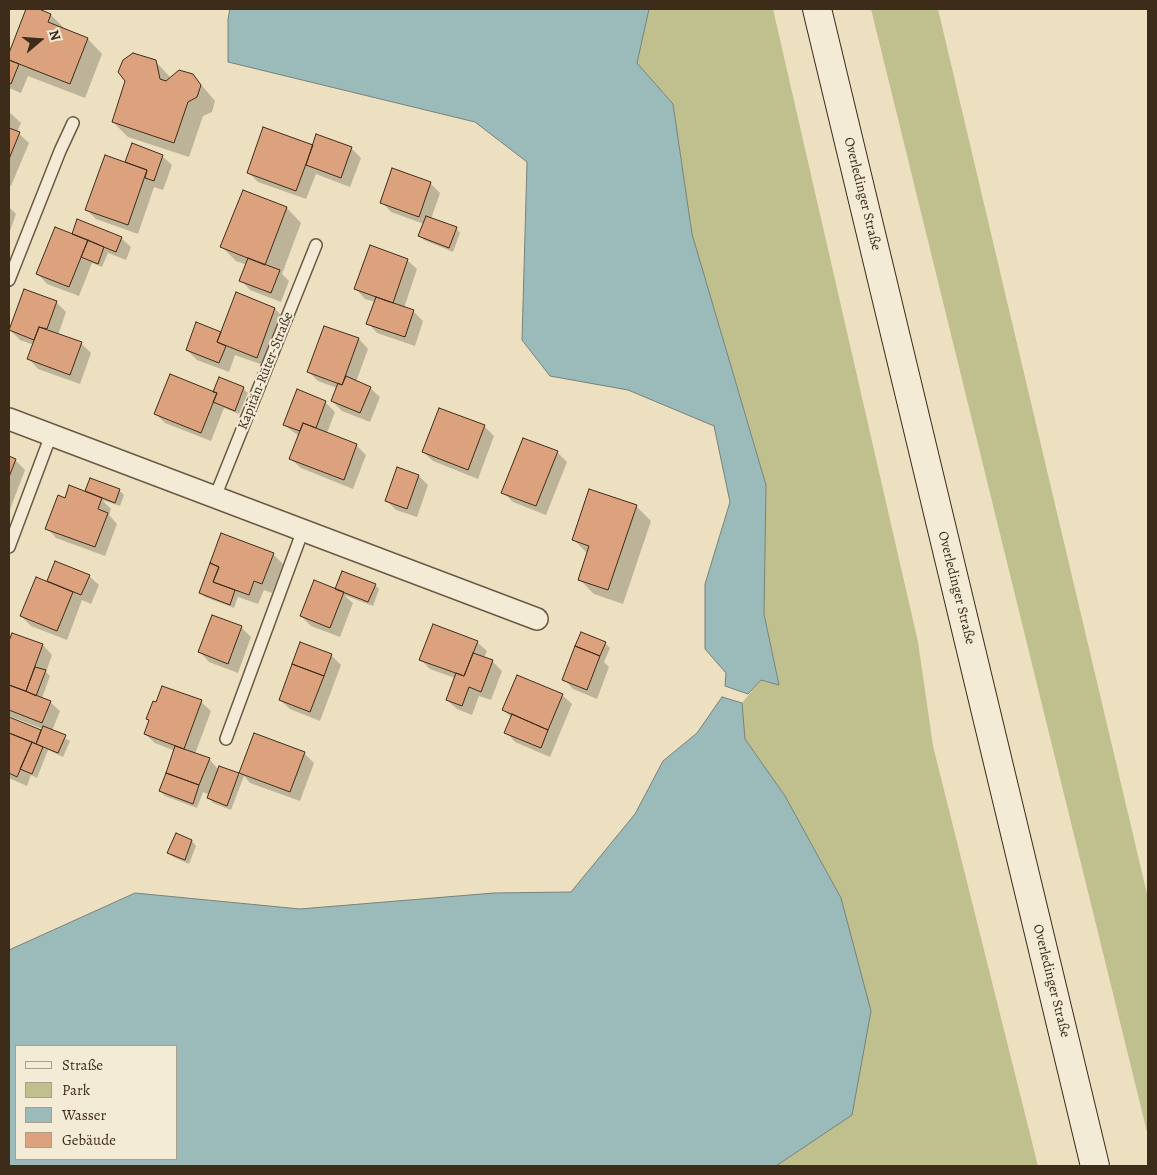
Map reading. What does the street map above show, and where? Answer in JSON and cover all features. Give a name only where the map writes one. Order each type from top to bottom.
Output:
[{"type":"street","name":"Overledinger Straße","points":[[817,9],[1095,1166]]},
{"type":"street","points":[[9,419],[537,619]]},
{"type":"lane","points":[[9,280],[73,123]]},
{"type":"lane","name":"Kapitän-Rüter-Straße","points":[[215,497],[316,245]]},
{"type":"lane","points":[[9,546],[51,435]]},
{"type":"lane","points":[[226,739],[303,530]]},
{"type":"green space","points":[[649,9],[773,9],[918,642],[933,746],[1038,1166],[776,1166],[852,1115],[841,898],[785,796],[745,739],[742,703],[761,680],[779,684],[764,614],[766,485],[692,234],[673,104],[637,63]]},
{"type":"green space","points":[[871,9],[938,9],[1148,898],[1148,1136]]},
{"type":"water","points":[[230,9],[649,9],[637,63],[673,104],[692,234],[766,485],[764,614],[779,685],[761,680],[748,694],[725,686],[726,673],[705,649],[705,584],[730,502],[714,426],[628,390],[550,376],[522,340],[527,162],[475,122],[228,62],[228,19]]},
{"type":"water","points":[[722,697],[742,703],[745,739],[785,796],[841,898],[871,1011],[852,1115],[776,1166],[9,1166],[9,950],[135,893],[300,909],[494,893],[571,892],[635,814],[663,761],[697,733]]},
{"type":"building","points":[[26,9],[39,9],[51,14],[48,22],[88,38],[70,84],[9,60],[9,53]]},
{"type":"building","points":[[133,53],[156,60],[160,79],[166,81],[179,70],[193,74],[201,85],[197,97],[188,102],[174,143],[112,122],[125,81],[118,72],[123,60]]},
{"type":"building","points":[[9,60],[19,64],[11,84],[9,83]]},
{"type":"building","points":[[263,127],[313,145],[296,191],[247,173]]},
{"type":"building","points":[[9,128],[20,132],[9,159]]},
{"type":"building","points":[[316,134],[352,147],[341,178],[306,165]]},
{"type":"building","points":[[132,143],[163,155],[154,181],[145,178],[147,170],[125,162]]},
{"type":"building","points":[[105,155],[147,170],[128,225],[85,210]]},
{"type":"building","points":[[392,168],[431,182],[419,217],[380,203]]},
{"type":"building","points":[[243,190],[287,207],[265,265],[220,247]]},
{"type":"building","points":[[426,216],[457,227],[449,248],[418,236]]},
{"type":"building","points":[[77,219],[122,237],[116,252],[72,234]]},
{"type":"building","points":[[55,227],[88,240],[69,287],[36,274]]},
{"type":"building","points":[[88,240],[104,247],[98,264],[81,257]]},
{"type":"building","points":[[370,245],[408,259],[393,303],[354,289]]},
{"type":"building","points":[[248,258],[280,270],[271,293],[239,281]]},
{"type":"building","points":[[24,289],[57,301],[47,329],[39,327],[34,340],[9,330]]},
{"type":"building","points":[[236,292],[275,308],[257,358],[217,342]]},
{"type":"building","points":[[376,297],[414,310],[405,337],[366,324]]},
{"type":"building","points":[[196,322],[221,332],[217,342],[226,346],[219,363],[186,350]]},
{"type":"building","points":[[324,326],[359,338],[342,385],[307,372]]},
{"type":"building","points":[[39,327],[82,342],[70,375],[27,359]]},
{"type":"building","points":[[170,374],[217,393],[201,433],[154,414]]},
{"type":"building","points":[[346,376],[371,387],[360,413],[331,401],[338,383],[342,385]]},
{"type":"building","points":[[219,377],[244,387],[235,411],[213,402],[217,393],[213,392]]},
{"type":"building","points":[[297,389],[326,401],[316,428],[303,423],[300,431],[283,425]]},
{"type":"building","points":[[439,408],[485,425],[468,470],[422,452]]},
{"type":"building","points":[[303,423],[357,444],[344,480],[289,459]]},
{"type":"building","points":[[523,438],[558,451],[536,506],[501,493]]},
{"type":"building","points":[[9,456],[16,459],[9,477]]},
{"type":"building","points":[[397,467],[419,475],[407,509],[385,501]]},
{"type":"building","points":[[90,478],[120,489],[115,503],[85,491]]},
{"type":"building","points":[[69,485],[102,498],[98,509],[108,513],[95,547],[45,529],[58,495],[65,498]]},
{"type":"building","points":[[589,489],[637,505],[608,590],[578,580],[589,546],[572,540]]},
{"type":"building","points":[[221,533],[274,553],[262,584],[254,581],[249,595],[213,582],[219,567],[210,563]]},
{"type":"building","points":[[55,561],[90,575],[81,595],[47,581]]},
{"type":"building","points":[[210,563],[219,567],[213,582],[235,590],[230,605],[199,593]]},
{"type":"building","points":[[342,571],[376,584],[368,602],[335,589]]},
{"type":"building","points":[[36,577],[73,592],[57,631],[20,616]]},
{"type":"building","points":[[314,580],[344,592],[330,628],[300,616]]},
{"type":"building","points":[[212,615],[242,626],[228,664],[198,652]]},
{"type":"building","points":[[433,624],[478,641],[464,676],[419,660]]},
{"type":"building","points":[[581,632],[606,642],[600,656],[575,646]]},
{"type":"building","points":[[12,633],[43,644],[26,691],[9,685],[9,641]]},
{"type":"building","points":[[300,642],[332,654],[324,676],[292,664]]},
{"type":"building","points":[[575,646],[600,656],[587,690],[562,680]]},
{"type":"building","points":[[473,653],[493,660],[481,692],[469,687],[462,706],[446,700],[456,673],[464,676]]},
{"type":"building","points":[[292,664],[324,676],[310,712],[279,700]]},
{"type":"building","points":[[35,667],[46,670],[36,696],[26,691]]},
{"type":"building","points":[[517,675],[563,694],[548,730],[502,710]]},
{"type":"building","points":[[9,685],[51,701],[42,723],[9,710]]},
{"type":"building","points":[[162,686],[202,700],[184,749],[144,734],[149,720],[146,719],[153,701],[156,702]]},
{"type":"building","points":[[512,714],[548,730],[541,748],[504,733]]},
{"type":"building","points":[[9,717],[41,730],[36,744],[9,733]]},
{"type":"building","points":[[43,726],[66,735],[58,753],[36,744]]},
{"type":"building","points":[[9,733],[32,742],[17,777],[9,773]]},
{"type":"building","points":[[254,733],[305,752],[290,792],[239,773]]},
{"type":"building","points":[[32,742],[43,747],[32,774],[20,769]]},
{"type":"building","points":[[175,746],[210,758],[199,785],[166,773]]},
{"type":"building","points":[[219,766],[239,773],[227,806],[207,798]]},
{"type":"building","points":[[166,773],[199,785],[193,804],[159,791]]},
{"type":"building","points":[[176,833],[192,840],[185,860],[167,853]]}]
